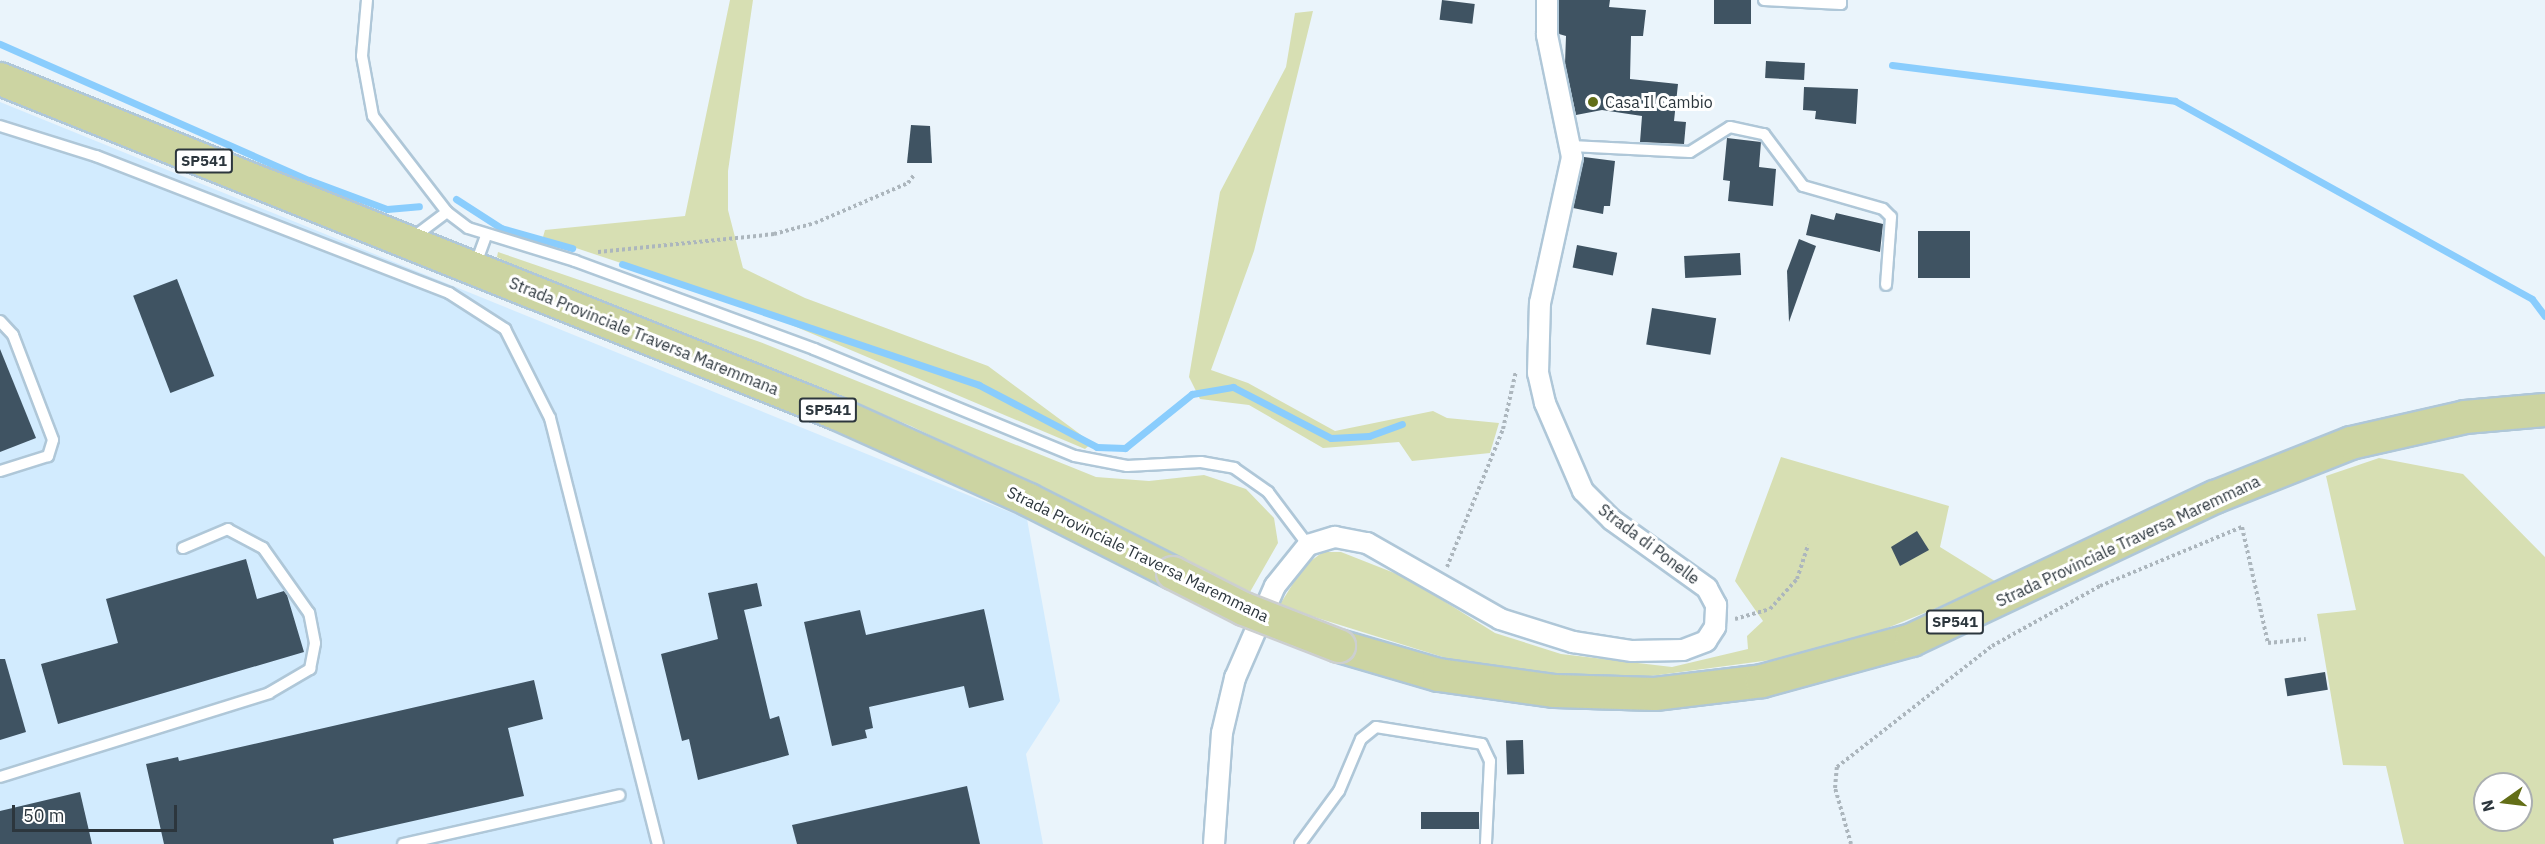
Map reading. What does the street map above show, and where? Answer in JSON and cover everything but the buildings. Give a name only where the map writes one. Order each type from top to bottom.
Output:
[{"type":"main road","name":"Strada Provinciale Traversa Maremmana","points":[[0,79],[894,438],[1244,609],[1339,646],[1439,675],[1564,692],[1663,693],[1794,675],[1937,629],[2215,497],[2335,448],[2423,425],[2545,410]]},
{"type":"street","name":"Strada di Ponelle","points":[[1547,0],[1547,35],[1571,146],[1568,191],[1540,303],[1538,373],[1545,404],[1583,491],[1612,520],[1707,588],[1715,600],[1716,622]]},
{"type":"street","points":[[1214,844],[1221,742],[1235,678],[1275,586],[1308,545],[1335,537],[1358,540],[1522,629],[1632,651],[1695,647],[1710,637],[1716,622]]},
{"type":"lane","points":[[367,0],[362,56],[370,107],[447,212],[486,236],[575,261],[814,349],[1075,456],[1127,466],[1201,462],[1234,468],[1268,492],[1308,545]]},
{"type":"lane","points":[[1764,0],[1841,4],[1841,0]]},
{"type":"lane","points":[[0,126],[96,156],[449,293],[505,329],[550,418],[658,844]]},
{"type":"lane","points":[[1571,146],[1690,152],[1730,127],[1764,134],[1803,186],[1882,209],[1891,217],[1886,285]]},
{"type":"lane","points":[[408,242],[447,212]]},
{"type":"lane","points":[[474,268],[486,236]]},
{"type":"lane","points":[[0,321],[13,335],[53,440],[48,456],[0,471]]},
{"type":"lane","points":[[0,777],[269,693],[310,669],[315,643],[309,613],[263,548],[228,529],[183,548]]},
{"type":"lane","points":[[1300,844],[1339,791],[1360,739],[1376,727],[1482,744],[1490,761],[1486,844]]},
{"type":"lane","points":[[403,844],[620,795]]},
{"type":"path","points":[[575,261],[603,250],[805,226],[908,183],[914,175]]},
{"type":"path","points":[[1439,584],[1503,429],[1517,365]]},
{"type":"path","points":[[1851,844],[1835,788],[1837,767],[1992,646],[2100,586],[2242,527],[2268,643],[2306,639]]},
{"type":"path","points":[[1716,622],[1770,609],[1797,579],[1808,545]]},
{"type":"shaded area","points":[[0,102],[1027,519],[1060,701],[1026,754],[1043,844],[0,844]]},
{"type":"green space","points":[[730,0],[753,0],[728,171],[728,210],[743,268],[805,298],[988,366],[1092,443],[1085,449],[735,301],[543,237],[545,230],[685,216]]},
{"type":"green space","points":[[1313,11],[1254,251],[1211,370],[1248,383],[1335,431],[1433,411],[1447,418],[1499,423],[1490,453],[1412,461],[1399,442],[1323,448],[1249,405],[1200,399],[1189,377],[1220,192],[1286,67],[1295,13]]},
{"type":"green space","points":[[498,252],[760,342],[1096,477],[1149,481],[1204,475],[1246,489],[1274,518],[1278,543],[1250,592],[911,426],[516,267],[497,257]]},
{"type":"green space","points":[[1781,457],[1949,506],[1940,547],[1998,583],[1870,635],[1794,657],[1636,678],[1533,674],[1449,659],[1279,606],[1304,566],[1323,552],[1341,552],[1407,578],[1495,633],[1561,654],[1672,667],[1748,649],[1747,636],[1763,621],[1735,581]]},
{"type":"green space","points":[[2379,458],[2463,474],[2545,557],[2545,844],[2404,844],[2386,766],[2343,765],[2317,614],[2356,610],[2326,476]]},
{"type":"waterway","points":[[0,44],[309,180],[387,209],[419,206]]},
{"type":"waterway","points":[[1892,65],[2175,101],[2532,299],[2545,316]]},
{"type":"waterway","points":[[456,199],[501,228],[572,248]]},
{"type":"waterway","points":[[622,264],[979,385],[1097,447],[1125,448],[1192,394],[1233,387],[1331,438],[1369,436],[1402,424]]},
{"type":"place","name":"Casa Il Cambio","points":[[1593,102]]}]
